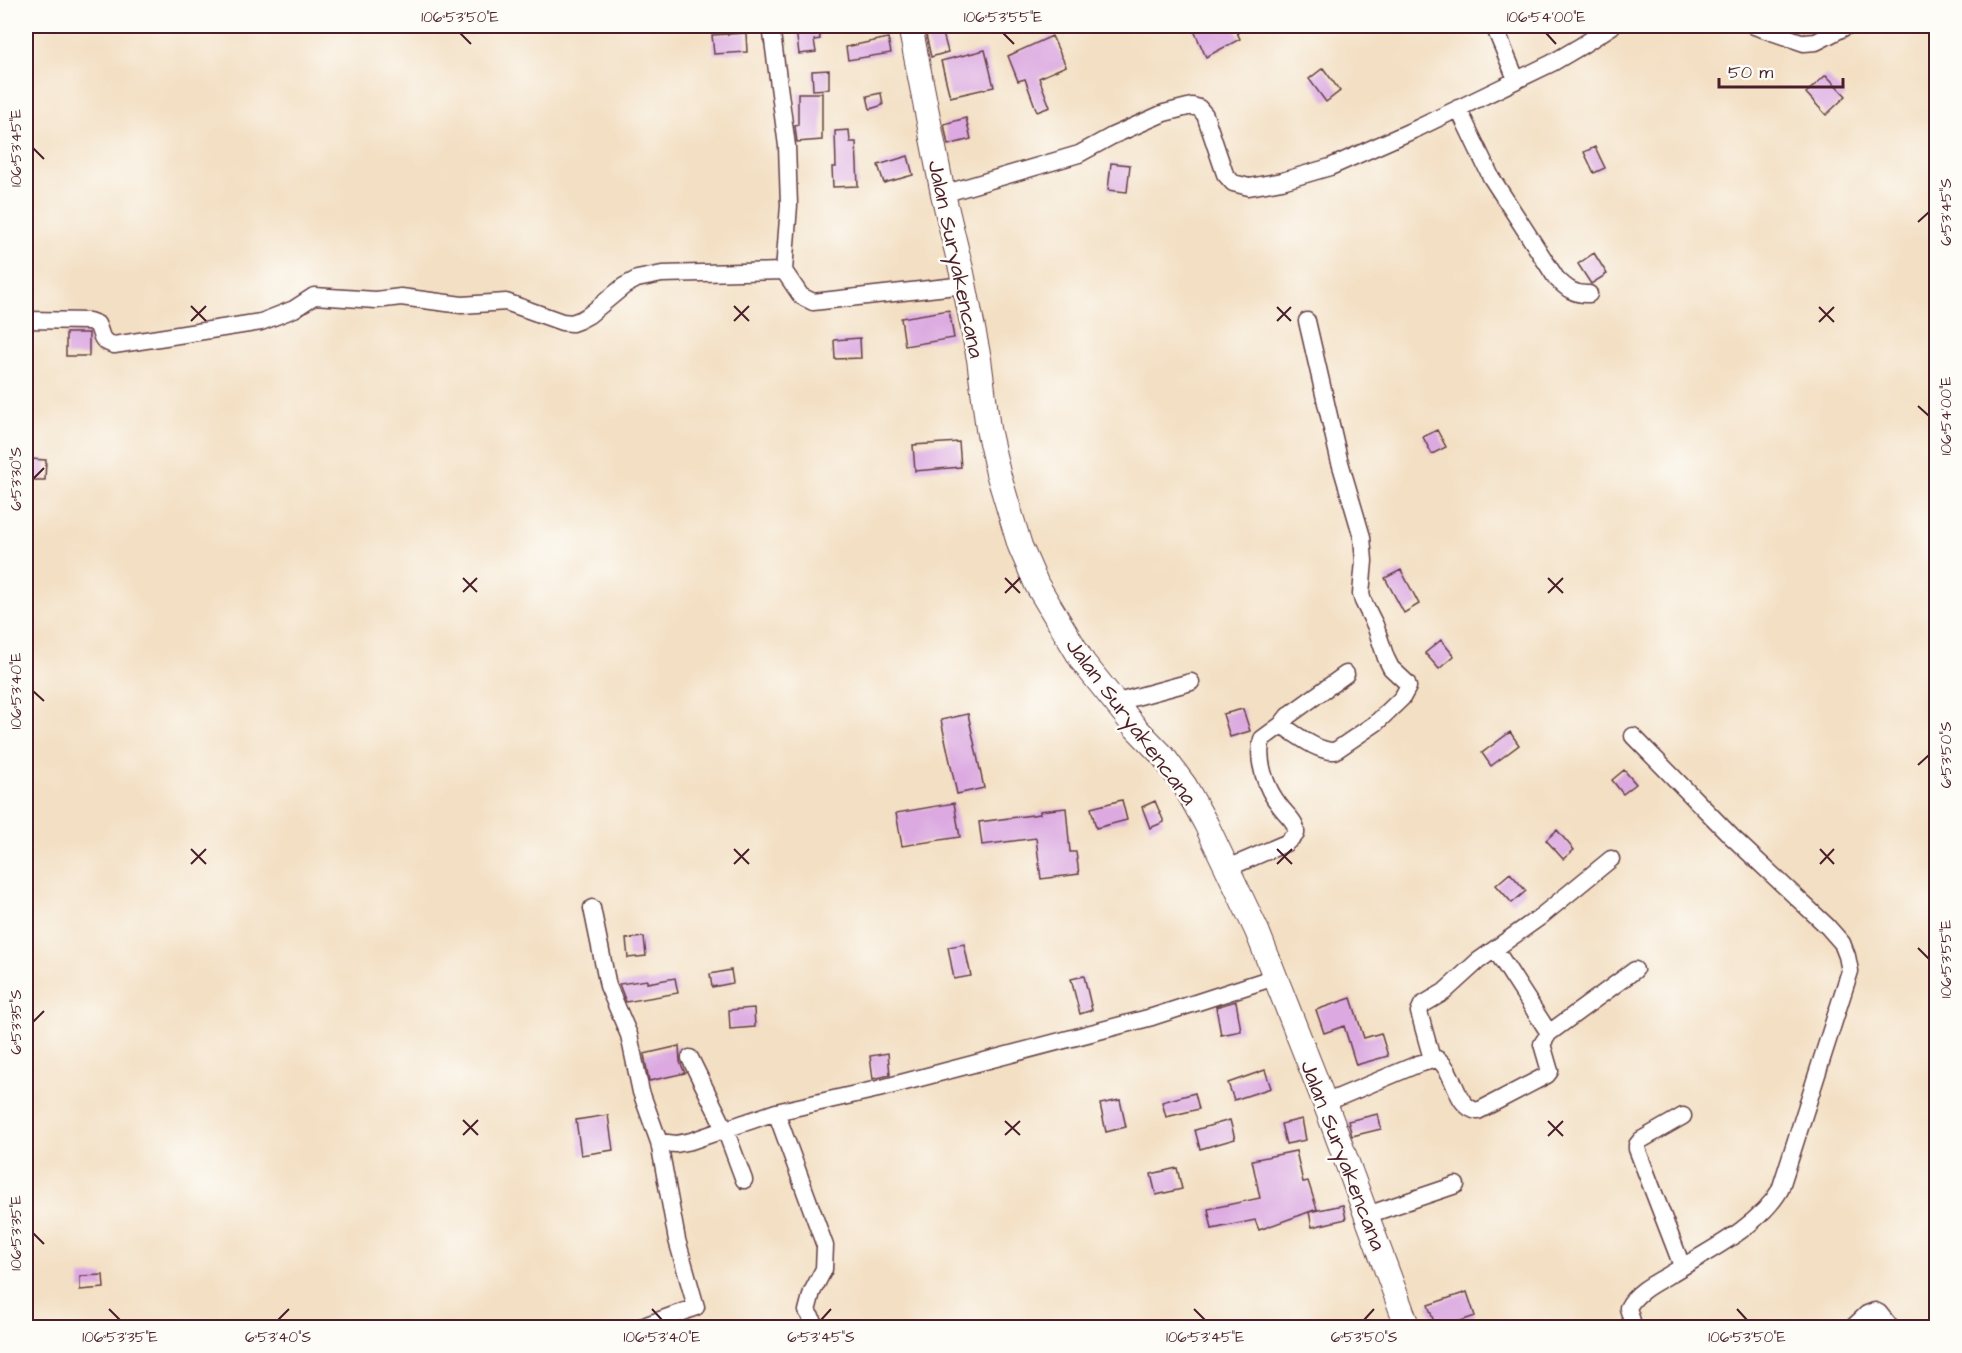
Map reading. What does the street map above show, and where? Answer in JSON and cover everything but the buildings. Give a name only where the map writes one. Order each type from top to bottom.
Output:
[{"type":"street","points":[[771,26],[787,146],[789,205],[784,271],[801,296],[813,302],[965,285]]},
{"type":"street","name":"Jalan Suryakencana","points":[[910,26],[943,194],[965,285],[979,359],[988,429],[998,473],[1020,546],[1037,585],[1064,632],[1114,703],[1163,756],[1185,786],[1228,868],[1257,931],[1325,1103],[1408,1328]]},
{"type":"street","points":[[1494,26],[1516,80]]},
{"type":"street","points":[[943,194],[1079,154],[1112,136],[1164,113],[1192,106],[1202,111],[1212,132],[1226,174],[1233,183],[1249,187],[1282,181],[1330,166],[1380,146],[1516,80],[1581,46],[1612,26]]},
{"type":"street","points":[[1761,27],[1804,44],[1847,26]]},
{"type":"street","points":[[1458,108],[1491,177],[1556,278],[1575,293],[1589,294]]},
{"type":"street","points":[[26,320],[89,321],[96,324],[105,342],[114,345],[261,322],[294,309],[314,296],[327,296],[375,300],[401,297],[462,305],[506,302],[562,322],[572,323],[589,315],[624,286],[637,279],[662,274],[784,271]]},
{"type":"street","points":[[1281,725],[1318,748],[1328,752],[1335,751],[1376,723],[1402,698],[1408,687],[1386,658],[1375,625],[1363,601],[1362,584],[1365,561],[1362,537],[1339,459],[1307,321]]},
{"type":"street","points":[[1228,868],[1286,843],[1296,834],[1295,823],[1279,806],[1272,794],[1261,763],[1262,739],[1281,725],[1288,716],[1346,674]]},
{"type":"street","points":[[1114,703],[1191,682]]},
{"type":"street","points":[[1633,736],[1732,837],[1827,926],[1842,943],[1850,971],[1780,1190],[1774,1200],[1737,1233],[1682,1266],[1634,1299],[1629,1308],[1634,1328]]},
{"type":"street","points":[[1432,1059],[1420,1019],[1420,1008],[1425,1002],[1444,992],[1495,949],[1540,917],[1611,859]]},
{"type":"street","points":[[592,908],[608,986],[629,1035],[641,1092],[659,1142],[676,1240],[696,1307],[638,1328]]},
{"type":"street","points":[[1495,949],[1549,1033]]},
{"type":"street","points":[[1325,1103],[1385,1077],[1437,1059],[1446,1066],[1466,1105],[1478,1111],[1548,1073],[1549,1068],[1542,1044],[1549,1033],[1635,970]]},
{"type":"street","points":[[659,1142],[691,1141],[776,1112],[878,1089],[1152,1017],[1275,977]]},
{"type":"street","points":[[690,1058],[725,1129],[744,1180]]},
{"type":"street","points":[[776,1112],[825,1246],[824,1269],[812,1292],[807,1311],[818,1328]]},
{"type":"street","points":[[1682,1266],[1637,1145],[1641,1140],[1683,1116]]},
{"type":"street","points":[[1367,1215],[1456,1185]]},
{"type":"street","points":[[1852,1328],[1867,1314],[1875,1311],[1891,1328]]}]
